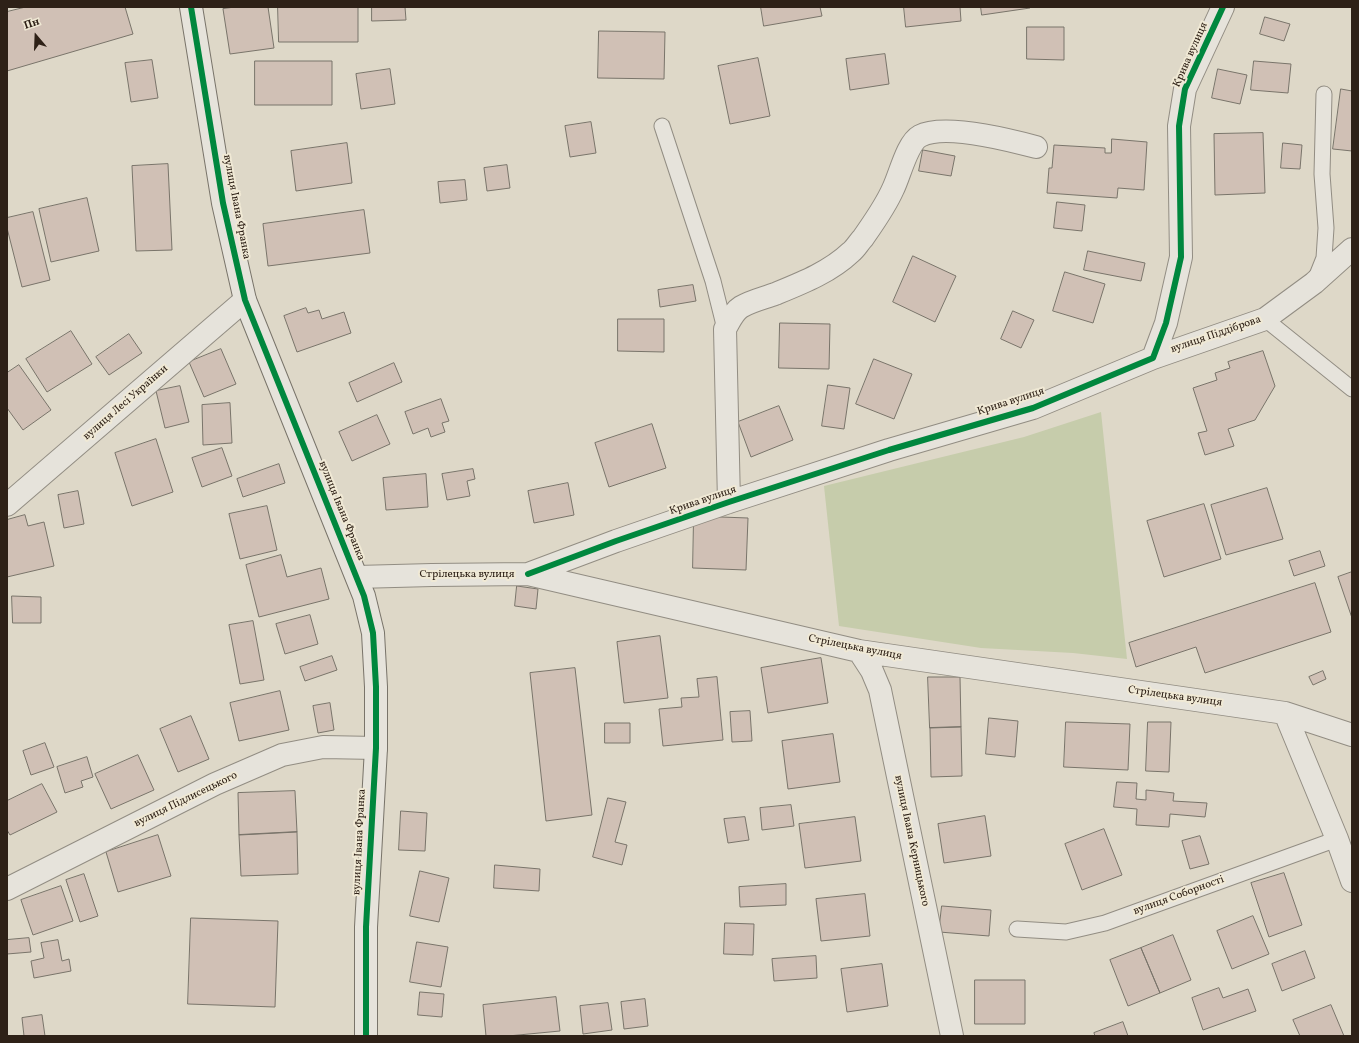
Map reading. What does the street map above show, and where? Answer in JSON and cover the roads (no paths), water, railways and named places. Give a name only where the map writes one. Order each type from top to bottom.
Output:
[{"type":"street","name":"вулиця Івана Франка","points":[[191,7],[223,203],[245,300],[357,577],[364,596],[373,633],[376,687],[376,748],[366,927],[366,1036]]},
{"type":"street","name":"Крива вулиця","points":[[528,574],[616,541],[729,502],[889,450],[1033,408],[1153,358],[1166,323],[1181,257],[1179,126],[1185,89],[1223,7]]},
{"type":"street","points":[[725,329],[734,313],[741,307],[824,273],[852,252],[876,220],[894,189],[912,142],[920,136],[929,132],[955,132],[989,136],[1036,147]]},
{"type":"street","name":"вулиця Піддіброва","points":[[1153,358],[1265,319],[1314,283],[1352,249]]},
{"type":"street","name":"вулиця Лесі Українки","points":[[7,505],[245,300]]},
{"type":"street","name":"Крива вулиця","points":[[725,329],[729,502]]},
{"type":"street","name":"Стрілецька вулиця","points":[[357,577],[432,574],[528,574],[859,651],[1285,713],[1352,735]]},
{"type":"street","name":"вулиця Івана Керницького","points":[[859,651],[872,671],[880,690],[952,1036]]},
{"type":"street","points":[[1285,713],[1352,880]]},
{"type":"street","name":"вулиця Підлисецького","points":[[7,889],[215,784],[282,755],[323,747],[376,748]]},
{"type":"lane","points":[[1314,283],[1324,258],[1326,228],[1322,174],[1324,94]]},
{"type":"lane","points":[[662,126],[714,281],[725,329]]},
{"type":"lane","points":[[1265,319],[1352,389]]},
{"type":"lane","name":"вулиця Соборності","points":[[1017,929],[1066,932],[1105,923],[1336,839]]}]
